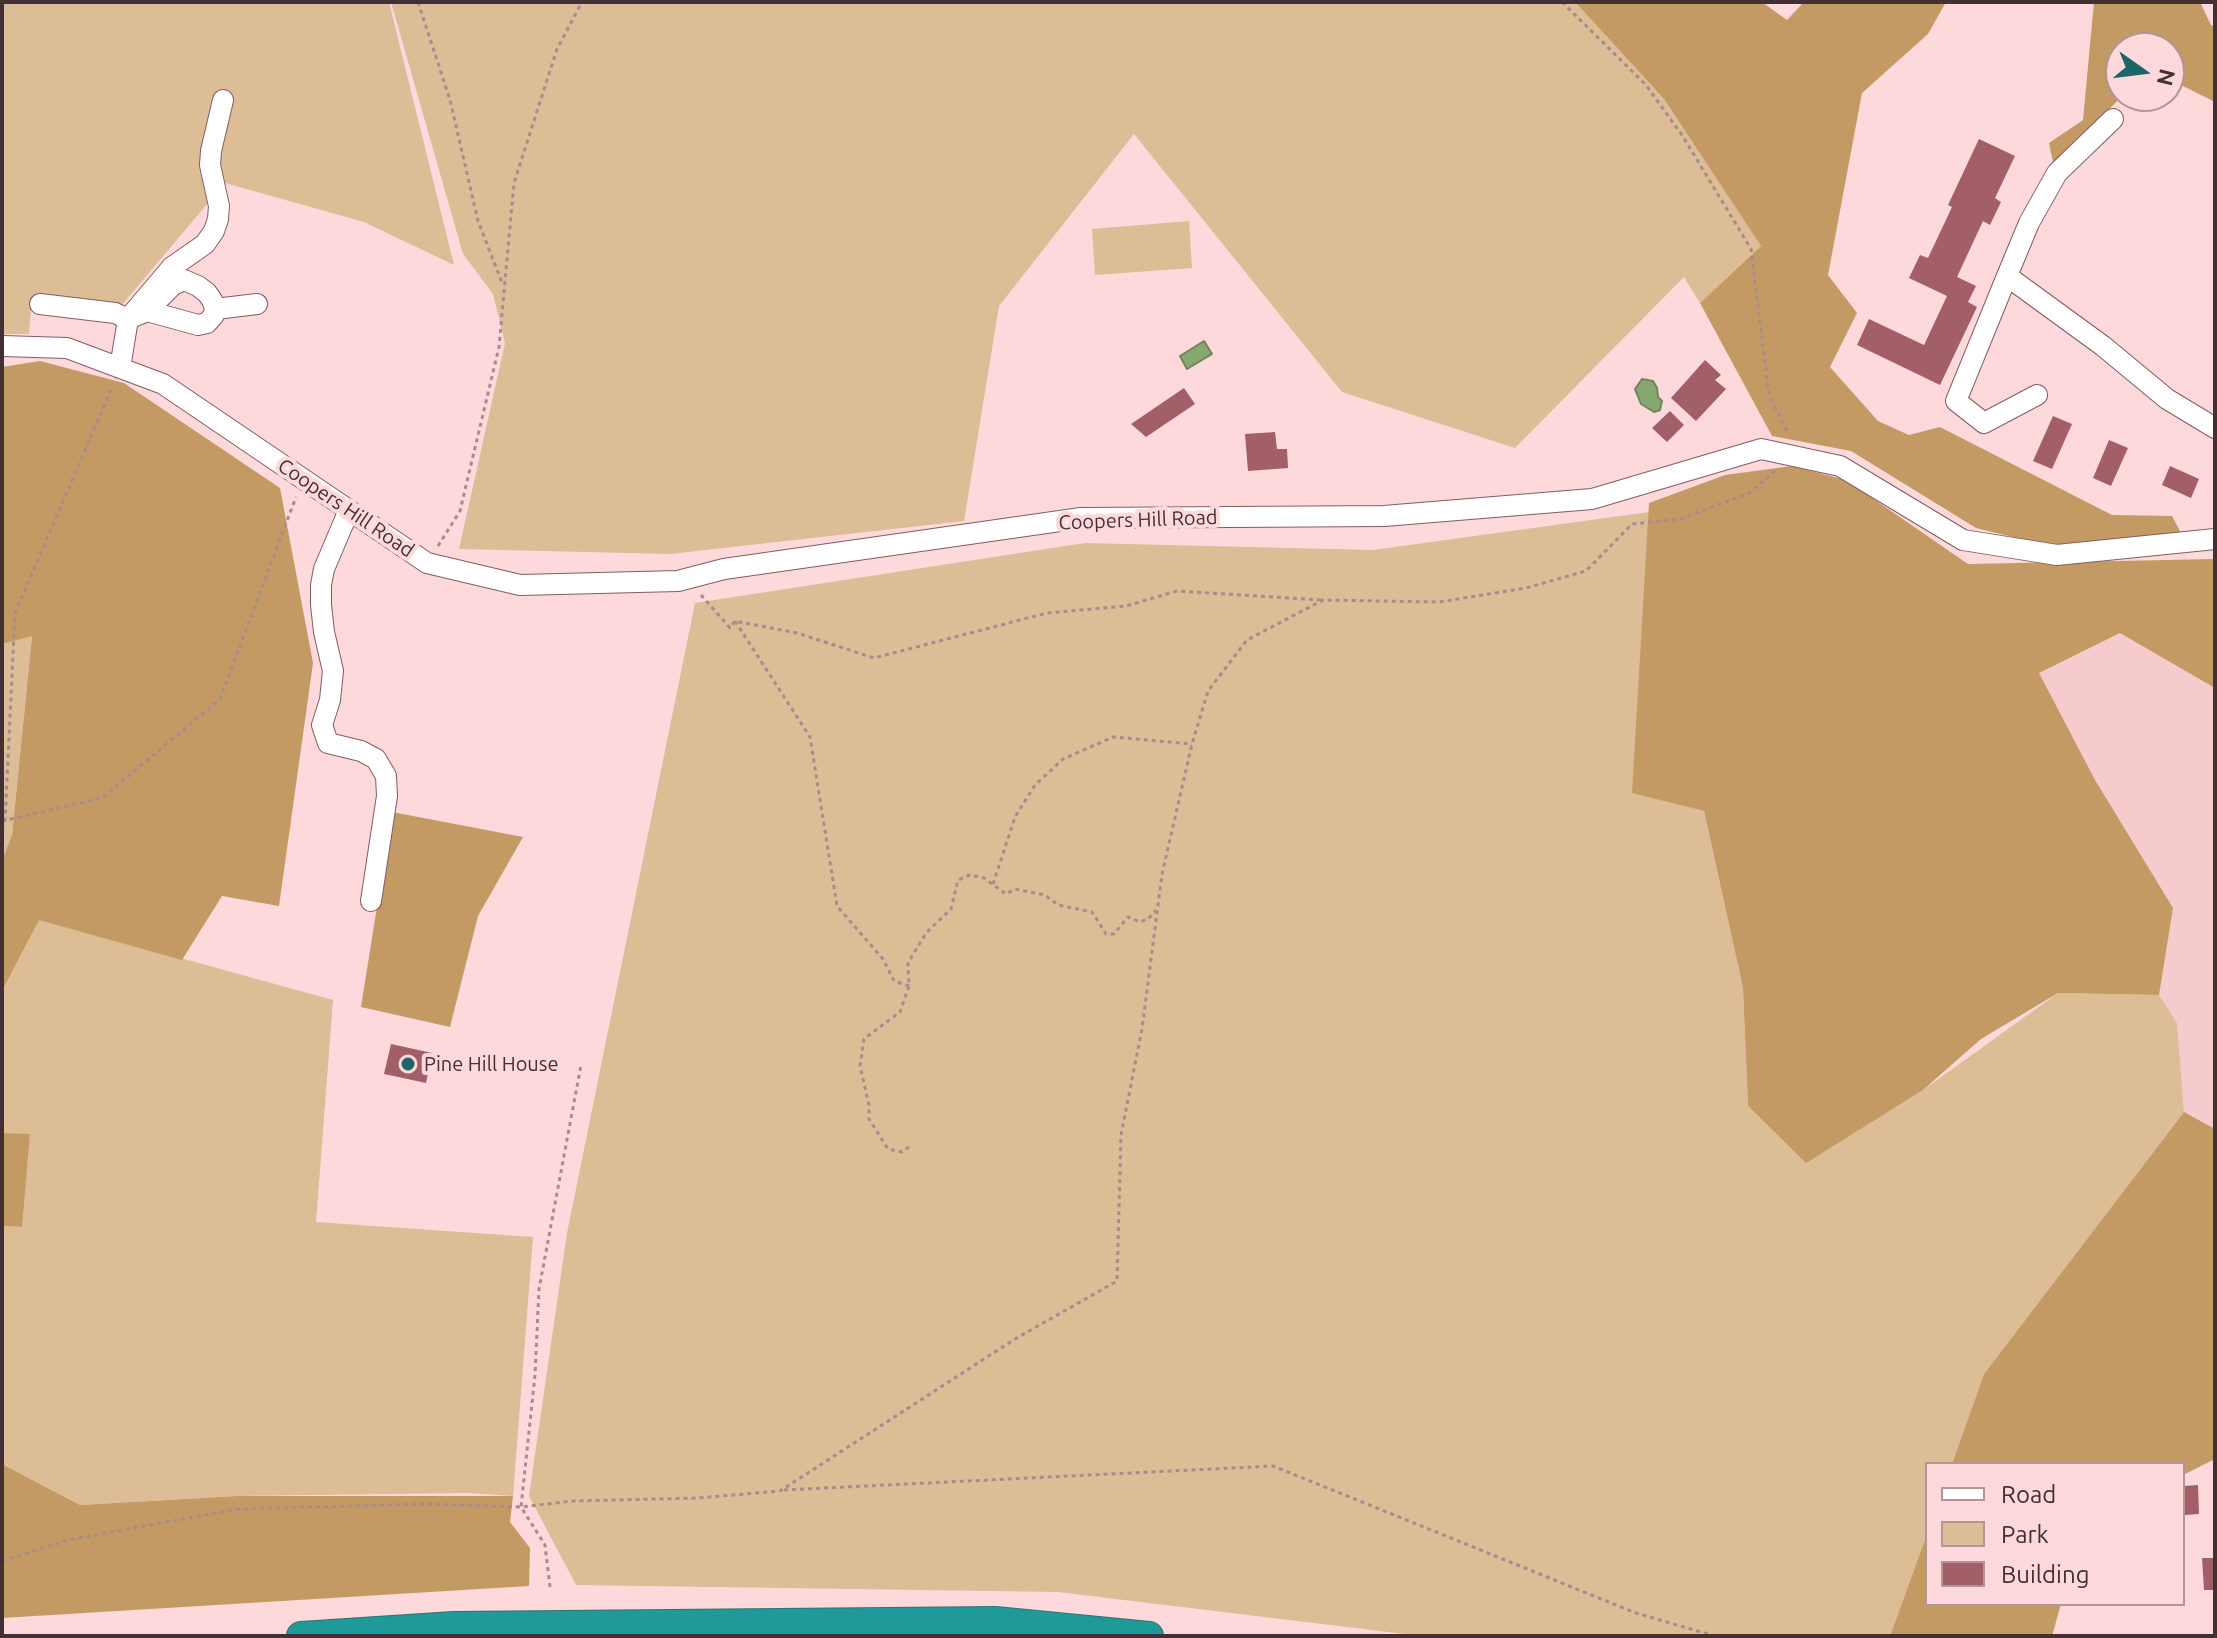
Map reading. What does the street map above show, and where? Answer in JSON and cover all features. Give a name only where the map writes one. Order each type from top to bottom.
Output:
[{"type":"highway","points":[[301,1636],[454,1626],[995,1621],[1149,1636]]},
{"type":"street","points":[[120,368],[138,315],[172,267],[205,244],[214,231],[219,206],[210,165],[223,100]]},
{"type":"street","points":[[2037,395],[1984,423],[1956,401],[2029,223],[2057,173],[2113,119]]},
{"type":"street","points":[[2007,276],[2103,346],[2167,399],[2215,428]]},
{"type":"street","points":[[40,304],[198,325],[207,323],[215,309],[207,293],[184,280],[178,281],[138,315]]},
{"type":"street","points":[[215,309],[257,304]]},
{"type":"street","name":"Coopers Hill Road","points":[[2,346],[67,348],[163,384],[427,563],[520,585],[678,581],[724,569],[1081,518],[1384,516],[1592,499],[1761,449],[1840,466],[1963,540],[2057,555],[2215,539]]},
{"type":"street","points":[[349,510],[324,569],[321,585],[324,632],[333,671],[330,700],[322,725],[328,743],[361,751],[376,759],[386,776],[387,796],[371,901]]},
{"type":"path","points":[[418,2],[450,100],[478,221],[504,289]]},
{"type":"path","points":[[427,563],[460,511],[499,347],[514,183],[557,49],[582,2]]},
{"type":"path","points":[[735,621],[797,633],[874,658],[1047,613],[1126,606],[1177,591],[1323,600],[1439,602],[1526,588],[1586,571],[1632,524],[1681,519],[1749,493],[1797,457],[1769,395],[1751,249],[1682,135],[1646,85],[1562,2]]},
{"type":"path","points":[[2,829],[15,613],[120,368]]},
{"type":"path","points":[[3,821],[102,798],[220,699],[302,479]]},
{"type":"path","points":[[704,599],[730,628],[735,621]]},
{"type":"path","points":[[780,1491],[1015,1339],[1117,1281],[1121,1135],[1142,1029],[1162,874],[1192,744],[1208,691],[1247,640],[1323,600]]},
{"type":"path","points":[[735,621],[810,737],[837,906],[883,959],[894,981],[909,986]]},
{"type":"path","points":[[992,885],[1015,817],[1035,785],[1063,759],[1113,737],[1192,744]]},
{"type":"path","points":[[909,1147],[902,1152],[888,1149],[869,1119],[860,1066],[864,1039],[900,1012],[909,986],[908,963],[926,933],[951,909],[958,880],[970,875],[984,878],[1006,894],[1015,889],[1045,895],[1058,905],[1092,912],[1106,934],[1114,934],[1128,917],[1140,922],[1156,910]]},
{"type":"path","points":[[550,1587],[545,1545],[521,1507],[535,1375],[539,1289],[581,1065]]},
{"type":"path","points":[[2,1561],[68,1540],[238,1509],[426,1504],[521,1507],[573,1501],[698,1498],[780,1491],[1273,1466],[1636,1613],[1715,1636]]},
{"type":"shaded area","points":[[1575,2],[1762,2],[1787,20],[1804,2],[1946,2],[1928,34],[1862,93],[1828,275],[1857,313],[1830,367],[1878,421],[1909,435],[1940,427],[2112,515],[2172,516],[2181,533],[2058,548],[1976,528],[1851,451],[1772,436],[1700,303],[1761,246],[1664,99]]},
{"type":"shaded area","points":[[2094,2],[2200,2],[2211,25],[2215,27],[2215,102],[2185,87],[2185,32],[2105,32],[2107,112],[2054,167],[2049,143],[2083,120]]},
{"type":"shaded area","points":[[1204,341],[1212,354],[1187,369],[1180,356]]},
{"type":"shaded area","points":[[40,361],[124,383],[280,488],[313,663],[279,906],[222,896],[182,960],[39,920],[2,991],[2,860],[12,835],[32,636],[2,644],[2,367]]},
{"type":"shaded area","points":[[1642,379],[1653,381],[1662,401],[1660,410],[1654,412],[1641,404],[1635,389]]},
{"type":"shaded area","points":[[1792,466],[1846,480],[1968,564],[2215,559],[2215,688],[2120,633],[2039,673],[2095,780],[2173,908],[2159,995],[2058,993],[1981,1039],[1923,1090],[1806,1163],[1748,1106],[1743,988],[1704,811],[1632,793],[1649,503],[1725,475]]},
{"type":"shaded area","points":[[2215,632],[2215,1138],[2184,1112],[2177,1023],[2159,995],[2039,673],[2120,633]]},
{"type":"shaded area","points":[[392,812],[523,837],[478,916],[450,1027],[361,1007]]},
{"type":"shaded area","points":[[2184,1112],[2215,1129],[2215,1459],[2185,1474],[2185,1462],[1953,1462],[1984,1374]]},
{"type":"shaded area","points":[[2,1133],[30,1134],[22,1227],[2,1226]]},
{"type":"shaded area","points":[[2,1464],[80,1505],[237,1496],[513,1496],[510,1522],[530,1548],[529,1586],[2,1618]]},
{"type":"shaded area","points":[[1925,1540],[1925,1606],[2060,1606],[2052,1636],[1890,1636]]},
{"type":"green space","points":[[2,2],[389,2],[454,265],[364,222],[225,183],[120,307],[32,297],[29,334],[2,334]]},
{"type":"green space","points":[[391,2],[1575,2],[1664,99],[1761,246],[1700,303],[1684,277],[1515,448],[1342,392],[1134,134],[999,306],[964,521],[670,554],[459,549],[505,343],[493,294],[463,254]]},
{"type":"green space","points":[[1189,221],[1192,268],[1095,275],[1092,229]]},
{"type":"green space","points":[[1649,512],[1635,793],[1704,811],[1743,988],[1748,1106],[1806,1162],[1923,1090],[2058,993],[2159,995],[2177,1023],[2184,1112],[1984,1374],[1953,1462],[1925,1462],[1925,1540],[1890,1636],[1421,1636],[1058,1592],[576,1585],[529,1496],[567,1233],[695,603],[1085,543],[1373,550]]},
{"type":"green space","points":[[32,635],[12,835],[2,860],[2,644]]},
{"type":"green space","points":[[39,919],[333,1000],[316,1222],[533,1237],[513,1496],[467,1493],[237,1496],[80,1505],[2,1464],[2,1226],[21,1227],[30,1135],[2,1133],[2,991]]},
{"type":"building","points":[[1979,139],[2015,156],[1995,198],[2001,202],[1990,225],[1983,221],[1957,277],[1976,286],[1968,302],[1977,307],[1940,385],[1857,345],[1869,319],[1924,345],[1947,296],[1909,278],[1920,255],[1928,258],[1952,207],[1948,205]]},
{"type":"building","points":[[1705,360],[1721,375],[1715,380],[1726,389],[1696,421],[1671,398]]},
{"type":"building","points":[[1184,388],[1195,404],[1146,437],[1131,424]]},
{"type":"building","points":[[1670,411],[1684,425],[1667,442],[1652,428]]},
{"type":"building","points":[[2053,416],[2072,424],[2052,469],[2033,461]]},
{"type":"building","points":[[1275,432],[1277,449],[1287,449],[1288,468],[1248,471],[1245,434]]},
{"type":"building","points":[[2109,440],[2128,448],[2111,486],[2093,478]]},
{"type":"building","points":[[2170,466],[2199,479],[2191,498],[2162,485]]},
{"type":"building","name":"Pine Hill House","points":[[391,1044],[432,1053],[426,1083],[384,1074]]},
{"type":"building","points":[[2198,1485],[2199,1514],[2185,1515],[2185,1486]]},
{"type":"building","points":[[2202,1558],[2213,1558],[2214,1590],[2204,1590]]},
{"type":"place","name":"Pine Hill House","points":[[408,1064]]}]
